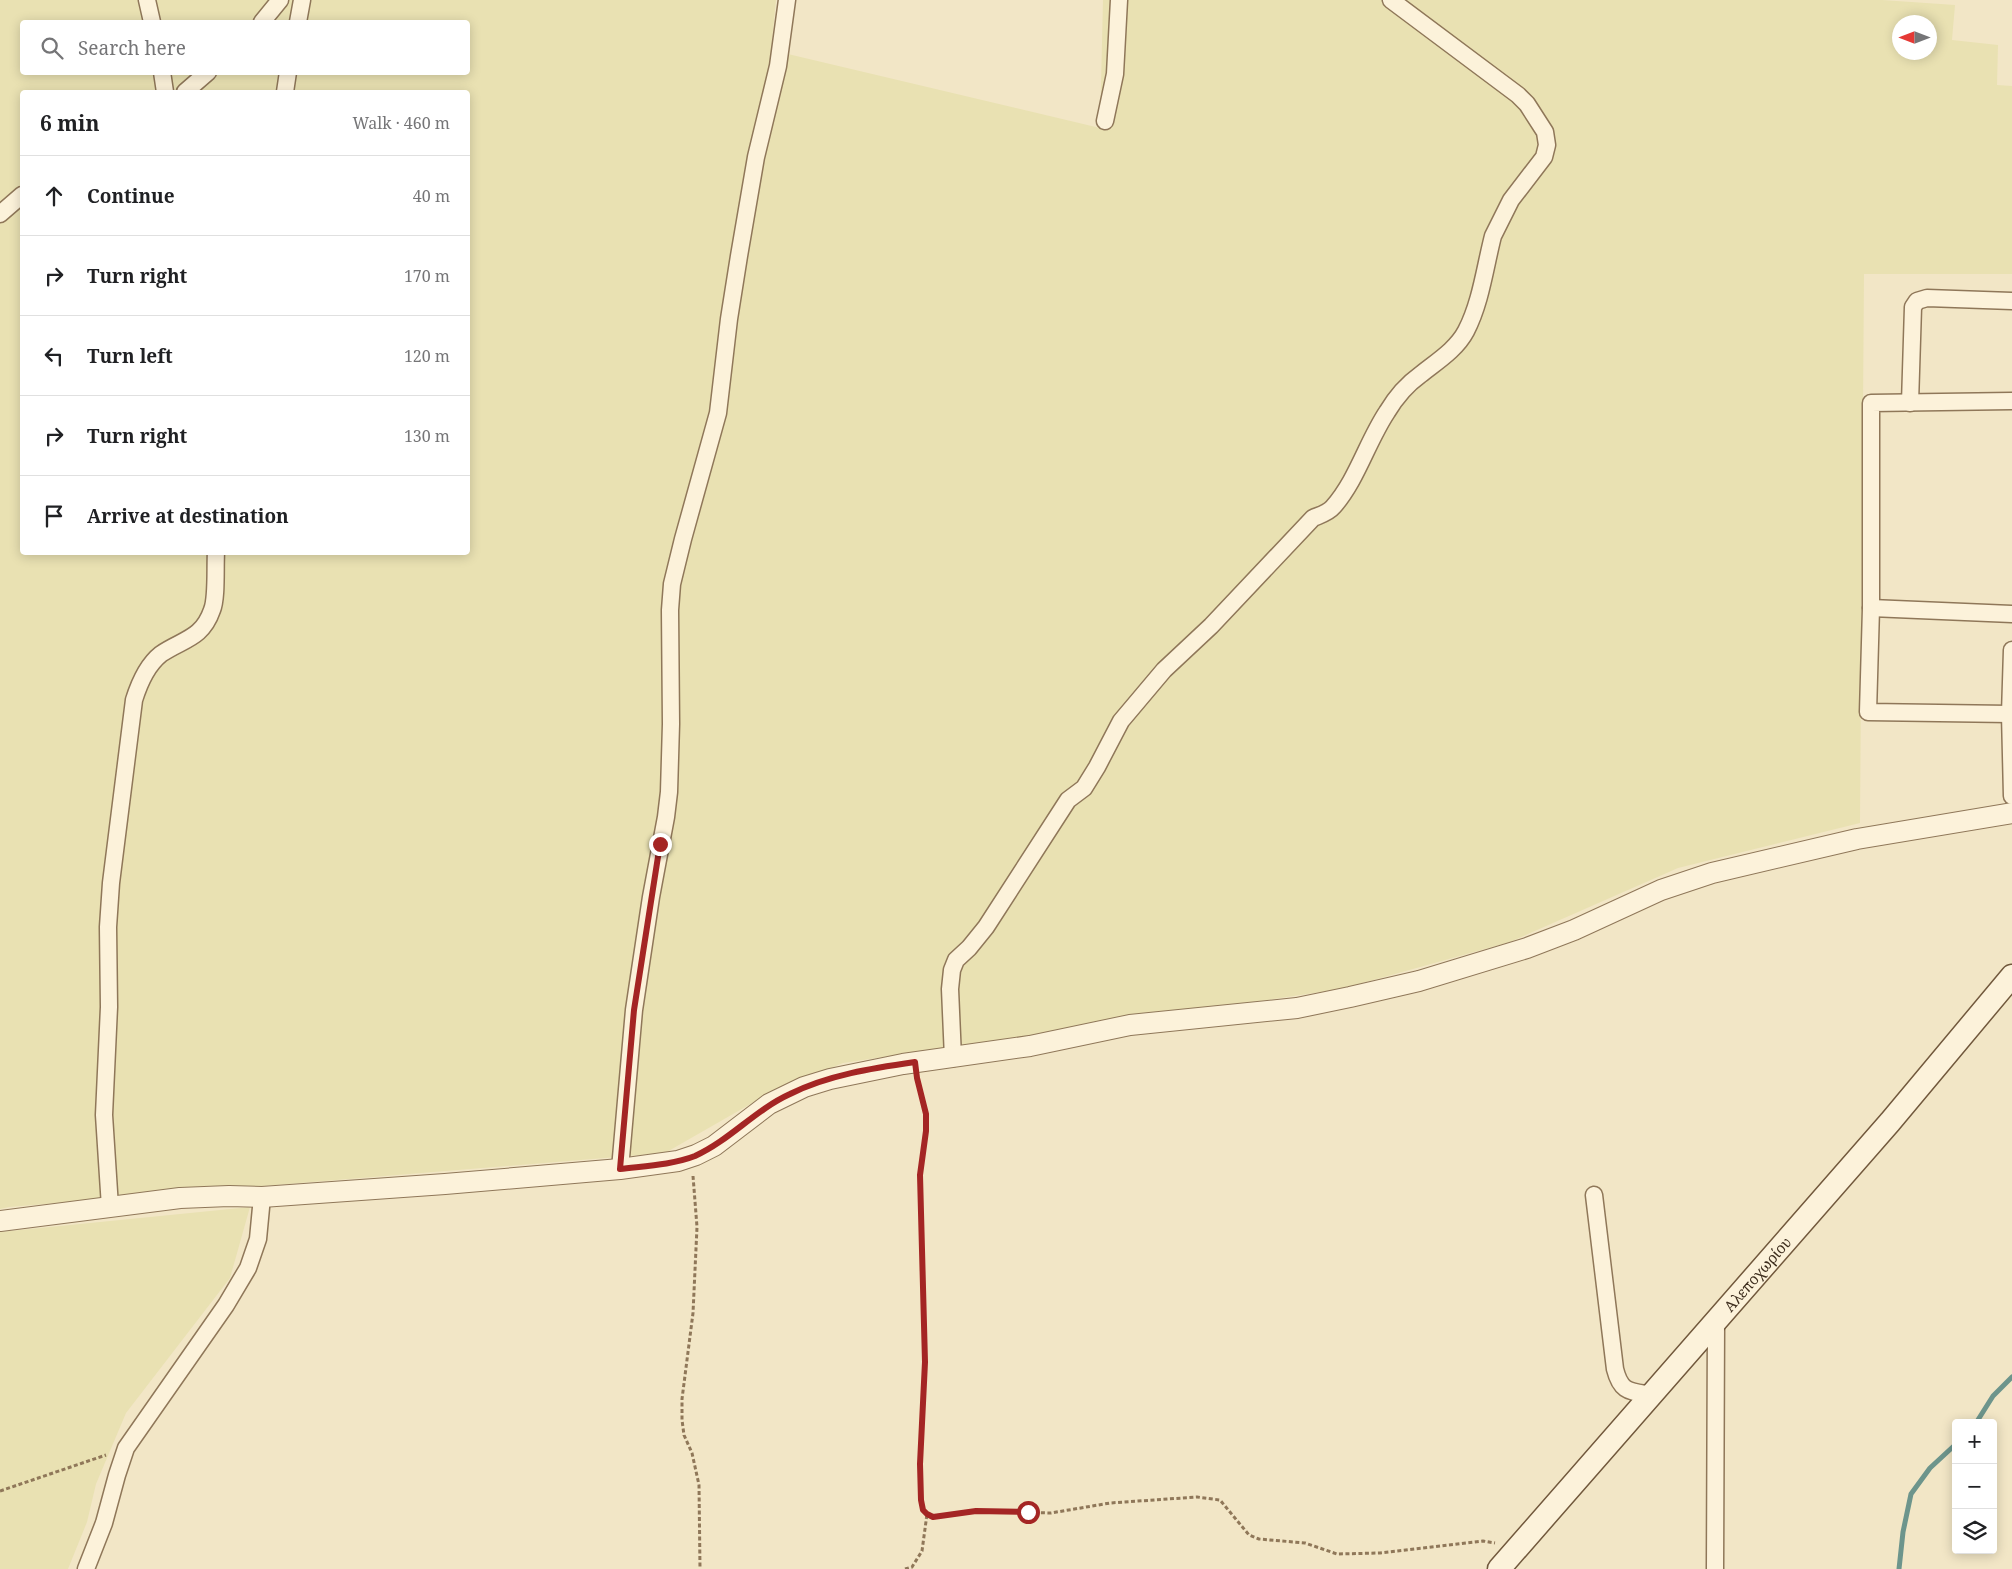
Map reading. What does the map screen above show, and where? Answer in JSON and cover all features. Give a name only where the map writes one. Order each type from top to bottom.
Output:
[{"type":"main road","name":"Αλεποχωρίου","points":[[1506,1562],[1716,1324],[1890,1122],[2012,976]]},
{"type":"street","points":[[147,0],[152,20]]},
{"type":"street","points":[[264,20],[280,0]]},
{"type":"street","points":[[298,20],[302,0]]},
{"type":"street","points":[[620,1169],[634,1010],[669,792],[671,596],[683,539],[718,413],[729,319],[739,256],[756,157],[778,66],[787,0]]},
{"type":"street","points":[[1105,121],[1116,68],[1119,0]]},
{"type":"street","points":[[953,1058],[950,988],[952,970],[956,960],[986,927],[1068,800],[1084,788],[1121,721],[1164,670],[1211,626],[1280,551],[1302,532],[1313,518],[1324,514],[1332,508],[1355,473],[1386,414],[1398,396],[1418,376],[1455,346],[1474,312],[1493,236],[1498,224],[1511,200],[1544,158],[1547,145],[1545,132],[1527,104],[1391,0]]},
{"type":"street","points":[[162,75],[165,90]]},
{"type":"street","points":[[187,90],[205,75]]},
{"type":"street","points":[[285,90],[288,75]]},
{"type":"street","points":[[0,214],[20,197]]},
{"type":"street","points":[[1910,402],[1913,307],[1917,301],[1926,298],[2012,301]]},
{"type":"street","points":[[2010,714],[1868,712],[1871,608],[1871,403],[2012,402]]},
{"type":"street","points":[[110,1207],[104,1114],[109,1007],[108,928],[111,883],[134,700],[141,679],[160,655],[193,638],[206,626],[213,608],[216,555]]},
{"type":"street","points":[[1871,608],[2012,614]]},
{"type":"street","points":[[2012,650],[2010,714],[2012,796]]},
{"type":"street","points":[[0,1221],[180,1198],[262,1197],[446,1184],[620,1169],[678,1161],[692,1157],[714,1146],[769,1104],[804,1087],[830,1079],[915,1062],[1037,1045],[1130,1025],[1296,1008],[1350,998],[1419,981],[1527,948],[1574,930],[1661,890],[1712,873],[1857,840],[2012,813]]},
{"type":"street","points":[[1594,1196],[1615,1370],[1618,1381],[1621,1387],[1627,1390],[1652,1395]]},
{"type":"street","points":[[86,1569],[104,1523],[126,1448],[226,1305],[248,1268],[258,1239],[262,1197]]},
{"type":"street","points":[[1715,1569],[1716,1324]]},
{"type":"path","points":[[915,1062],[926,1114],[926,1131],[920,1175],[925,1362],[920,1464],[921,1500],[923,1510],[927,1514],[933,1517],[976,1511],[1052,1513],[1110,1503],[1197,1497],[1220,1500],[1249,1535],[1259,1539],[1306,1543],[1337,1554],[1380,1553],[1483,1541],[1495,1543],[1506,1562]]},
{"type":"path","points":[[692,1157],[697,1228],[693,1313],[682,1399],[682,1420],[684,1435],[692,1453],[699,1485],[700,1569]]},
{"type":"path","points":[[0,1491],[126,1448]]},
{"type":"path","points":[[905,1569],[912,1568],[922,1551],[927,1514]]},
{"type":"shaded area","points":[[0,0],[776,0],[771,50],[1100,128],[1103,0],[1882,0],[1955,5],[1952,40],[1998,45],[1997,85],[2012,86],[2012,274],[1864,274],[1860,823],[1678,868],[1510,942],[1341,989],[843,1063],[768,1094],[665,1153],[0,1209]]},
{"type":"shaded area","points":[[250,1207],[230,1278],[126,1413],[96,1484],[87,1522],[68,1569],[0,1569],[0,1232]]},
{"type":"waterway","points":[[1979,1419],[1993,1396],[2012,1377]]},
{"type":"waterway","points":[[1899,1569],[1903,1532],[1911,1494],[1930,1468],[1952,1448]]},
{"type":"route","points":[[660,844],[634,1010],[620,1169],[678,1161],[696,1155],[733,1133],[769,1104],[817,1082],[915,1062],[926,1114],[926,1131],[920,1175],[925,1362],[925,1397],[920,1464],[923,1510],[933,1517],[976,1511],[1028,1512]]}]
